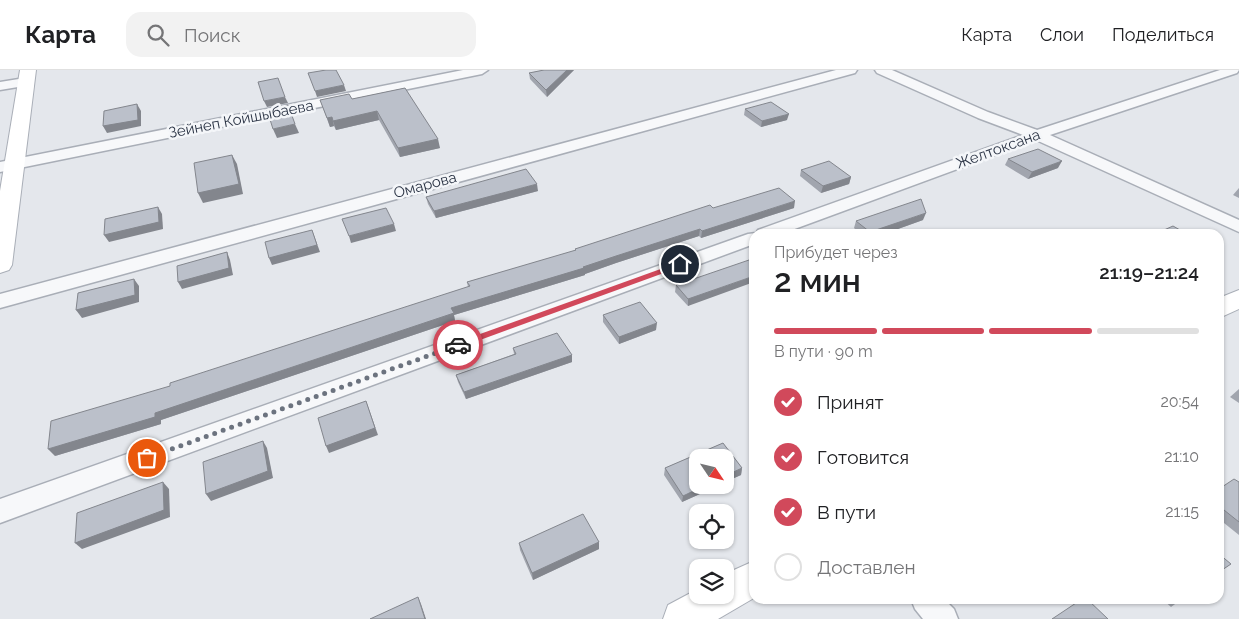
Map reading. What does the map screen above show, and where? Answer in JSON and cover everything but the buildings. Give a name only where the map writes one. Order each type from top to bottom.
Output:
[{"type":"street","name":"Зейнеп Койшыбаева","points":[[6,166],[482,70]]},
{"type":"street","name":"Омарова","points":[[0,301],[851,70]]},
{"type":"street","points":[[881,70],[983,116],[1036,135],[1239,227]]},
{"type":"street","name":"Желтоксана","points":[[778,229],[1036,135],[1233,70]]},
{"type":"street","points":[[0,265],[6,166],[27,76]]},
{"type":"street","points":[[0,86],[27,76]]},
{"type":"street","points":[[0,511],[749,240]]},
{"type":"street","points":[[1224,306],[1239,298]]},
{"type":"street","points":[[734,589],[749,581]]},
{"type":"street","points":[[682,619],[708,604]]},
{"type":"street","points":[[930,604],[943,619]]},
{"type":"way so far","points":[[147,458],[458,345]]},
{"type":"route","points":[[458,345],[680,264]]}]
